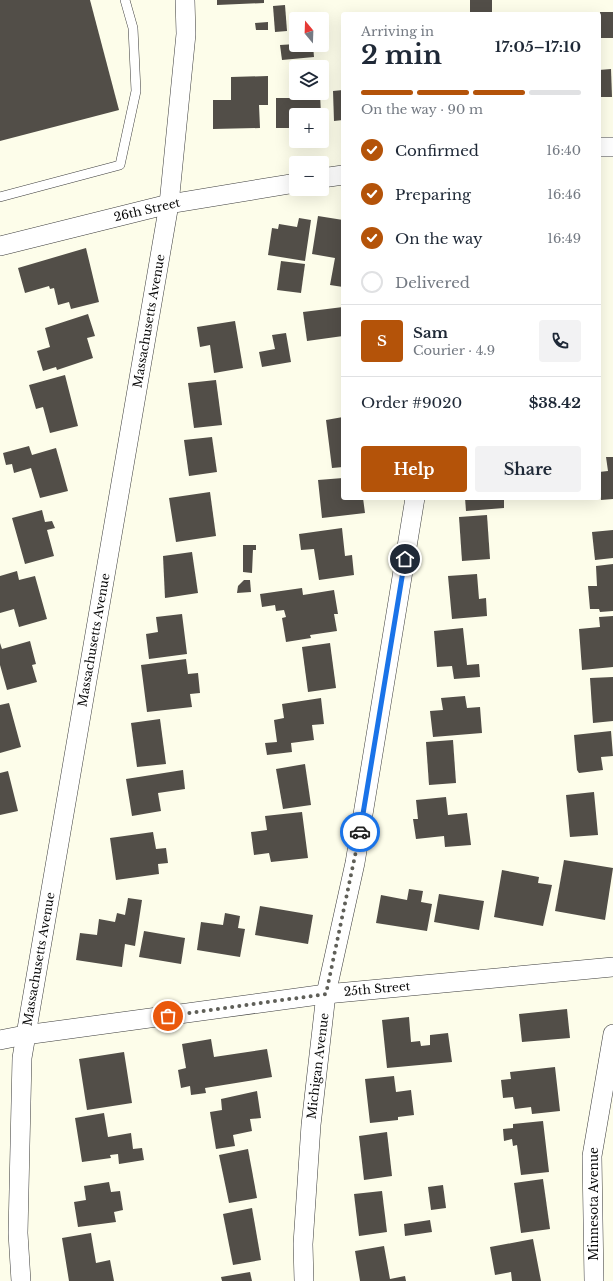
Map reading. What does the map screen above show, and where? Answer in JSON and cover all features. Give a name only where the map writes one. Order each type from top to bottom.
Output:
[{"type":"street","name":"Massachusetts Avenue","points":[[21,1281],[18,1232],[22,1058],[169,204],[186,34],[185,0]]},
{"type":"street","points":[[601,147],[613,147]]},
{"type":"street","points":[[329,177],[341,175]]},
{"type":"street","name":"26th Street","points":[[0,246],[169,204],[289,184]]},
{"type":"street","name":"Michigan Avenue","points":[[304,1281],[303,1244],[311,1125],[326,994],[354,863],[415,500]]},
{"type":"street","name":"25th Street","points":[[0,1040],[25,1035],[326,994],[613,967]]},
{"type":"street","name":"Minnesota Avenue","points":[[594,1281],[592,1156],[613,1034]]},
{"type":"lane","points":[[0,197],[120,165],[136,91],[133,28],[125,0]]},
{"type":"building","points":[[0,0],[90,0],[119,110],[0,141]]},
{"type":"building","points":[[217,0],[264,0],[264,3],[217,5]]},
{"type":"building","points":[[470,0],[492,0],[492,12],[470,12]]},
{"type":"building","points":[[285,5],[287,31],[275,32],[273,6]]},
{"type":"building","points":[[601,12],[613,12],[613,38],[601,38]]},
{"type":"building","points":[[268,22],[268,30],[256,30],[255,23]]},
{"type":"building","points":[[289,44],[289,52],[314,52],[314,57],[282,60],[280,45]]},
{"type":"building","points":[[611,69],[612,97],[601,97],[601,70]]},
{"type":"building","points":[[268,76],[268,105],[259,105],[260,128],[213,129],[213,100],[231,100],[231,77]]},
{"type":"building","points":[[341,90],[341,120],[334,121],[333,91]]},
{"type":"building","points":[[276,98],[289,98],[289,100],[320,100],[321,108],[289,108],[289,128],[276,128]]},
{"type":"building","points":[[318,216],[341,220],[341,287],[330,285],[335,258],[312,254]]},
{"type":"building","points":[[299,218],[311,220],[305,261],[268,255],[272,228],[278,229],[279,224],[297,227]]},
{"type":"building","points":[[86,248],[99,302],[71,309],[69,302],[58,305],[54,288],[50,289],[49,286],[25,293],[18,268]]},
{"type":"building","points":[[281,261],[305,264],[301,293],[277,290]]},
{"type":"building","points":[[341,307],[341,336],[307,341],[303,312]]},
{"type":"building","points":[[88,314],[95,336],[87,338],[93,358],[57,370],[56,367],[43,371],[37,351],[50,347],[45,328]]},
{"type":"building","points":[[235,321],[243,368],[214,373],[210,345],[200,347],[197,327]]},
{"type":"building","points":[[286,333],[291,362],[262,367],[259,352],[275,349],[272,335]]},
{"type":"building","points":[[65,375],[78,426],[50,433],[43,407],[36,409],[29,385]]},
{"type":"building","points":[[216,380],[222,425],[194,428],[188,383]]},
{"type":"building","points":[[341,417],[341,467],[332,468],[326,420]]},
{"type":"building","points":[[212,437],[217,472],[189,476],[184,440]]},
{"type":"building","points":[[29,446],[32,455],[56,448],[68,491],[40,498],[31,468],[14,473],[12,464],[6,465],[3,453]]},
{"type":"building","points":[[606,457],[613,457],[613,499],[601,500],[601,472],[608,471]]},
{"type":"building","points":[[341,478],[341,500],[363,500],[365,513],[322,518],[318,480]]},
{"type":"building","points":[[210,492],[216,536],[176,542],[169,498]]},
{"type":"building","points":[[465,500],[504,500],[504,508],[466,511]]},
{"type":"building","points":[[42,510],[45,522],[52,521],[55,528],[47,530],[54,556],[25,564],[12,518]]},
{"type":"building","points":[[487,515],[490,559],[462,561],[459,517]]},
{"type":"building","points":[[342,528],[345,556],[352,555],[354,575],[319,580],[314,549],[301,550],[299,534]]},
{"type":"building","points":[[613,530],[613,558],[595,560],[592,532]]},
{"type":"building","points":[[243,545],[256,545],[256,550],[253,550],[252,573],[243,572]]},
{"type":"building","points":[[192,552],[198,593],[165,598],[163,556]]},
{"type":"building","points":[[613,564],[613,611],[600,612],[599,609],[590,609],[588,586],[597,586],[596,566]]},
{"type":"building","points":[[17,571],[19,580],[35,576],[47,619],[19,627],[14,609],[0,613],[0,576]]},
{"type":"building","points":[[477,574],[479,599],[486,598],[487,616],[452,619],[448,576]]},
{"type":"building","points":[[244,580],[250,580],[251,592],[237,593],[238,586]]},
{"type":"building","points":[[302,588],[303,595],[334,590],[338,614],[334,614],[337,631],[310,635],[311,638],[286,642],[282,618],[286,617],[284,610],[276,611],[275,605],[262,607],[260,594]]},
{"type":"building","points":[[182,614],[187,654],[149,659],[146,634],[158,632],[156,617]]},
{"type":"building","points":[[613,616],[613,667],[582,670],[579,629],[600,627],[599,617]]},
{"type":"building","points":[[463,628],[467,665],[479,664],[480,677],[454,679],[452,666],[437,667],[434,631]]},
{"type":"building","points":[[30,641],[36,664],[32,665],[37,682],[7,690],[0,665],[0,643],[2,649]]},
{"type":"building","points":[[330,643],[336,688],[308,692],[302,647]]},
{"type":"building","points":[[186,659],[188,674],[198,673],[200,693],[190,694],[192,707],[147,712],[141,665]]},
{"type":"building","points":[[613,677],[613,721],[593,723],[590,678]]},
{"type":"building","points":[[465,696],[467,708],[480,707],[482,733],[433,737],[430,711],[443,710],[441,698]]},
{"type":"building","points":[[321,698],[324,724],[312,725],[314,740],[291,743],[292,752],[267,755],[265,743],[277,742],[274,720],[284,718],[282,704]]},
{"type":"building","points":[[9,703],[21,747],[0,753],[0,705]]},
{"type":"building","points":[[160,719],[166,764],[137,767],[131,723]]},
{"type":"building","points":[[611,731],[613,756],[601,757],[603,770],[579,773],[577,770],[574,735]]},
{"type":"building","points":[[453,740],[456,783],[429,785],[426,742]]},
{"type":"building","points":[[305,764],[311,805],[283,809],[276,769]]},
{"type":"building","points":[[183,770],[185,789],[158,793],[161,811],[132,816],[126,779]]},
{"type":"building","points":[[8,771],[18,811],[0,815],[0,773]]},
{"type":"building","points":[[594,792],[598,835],[570,837],[566,795]]},
{"type":"building","points":[[446,797],[448,815],[467,813],[471,845],[445,847],[444,836],[416,839],[413,819],[418,819],[416,800]]},
{"type":"building","points":[[302,812],[308,858],[271,862],[269,853],[254,855],[251,832],[267,830],[265,816]]},
{"type":"building","points":[[153,832],[156,849],[166,848],[168,863],[158,864],[159,874],[116,880],[110,838]]},
{"type":"building","points":[[564,860],[613,868],[605,920],[555,911]]},
{"type":"building","points":[[502,870],[539,877],[538,883],[552,885],[543,926],[494,917]]},
{"type":"building","points":[[409,889],[423,891],[421,902],[432,904],[427,931],[376,923],[381,895],[407,900]]},
{"type":"building","points":[[439,894],[484,901],[479,930],[434,922]]},
{"type":"building","points":[[128,898],[142,900],[135,946],[125,944],[122,967],[76,960],[80,933],[97,935],[99,919],[115,922],[117,913],[125,915]]},
{"type":"building","points":[[260,906],[313,915],[308,944],[255,935]]},
{"type":"building","points":[[225,913],[240,916],[238,928],[245,929],[240,957],[197,950],[201,922],[223,925]]},
{"type":"building","points":[[144,931],[185,938],[181,964],[139,957]]},
{"type":"building","points":[[567,1009],[570,1038],[522,1042],[519,1014]]},
{"type":"building","points":[[409,1017],[411,1042],[420,1041],[421,1046],[430,1045],[430,1035],[448,1033],[452,1062],[387,1068],[382,1020]]},
{"type":"building","points":[[211,1039],[214,1057],[267,1049],[272,1077],[205,1088],[206,1093],[191,1095],[190,1086],[181,1088],[178,1070],[186,1068],[182,1044]]},
{"type":"building","points":[[124,1052],[132,1103],[87,1110],[79,1059]]},
{"type":"building","points":[[555,1067],[560,1111],[532,1114],[531,1107],[515,1109],[513,1097],[503,1098],[501,1080],[511,1079],[510,1072]]},
{"type":"building","points":[[394,1076],[396,1092],[411,1090],[414,1115],[398,1117],[398,1120],[370,1123],[365,1079]]},
{"type":"building","points":[[257,1091],[261,1118],[250,1119],[252,1131],[233,1135],[235,1146],[216,1149],[210,1112],[222,1110],[221,1099]]},
{"type":"building","points":[[104,1113],[108,1137],[131,1133],[133,1149],[142,1148],[144,1160],[119,1164],[118,1154],[110,1155],[111,1158],[82,1162],[75,1118]]},
{"type":"building","points":[[543,1121],[549,1172],[521,1175],[517,1145],[513,1146],[512,1139],[504,1141],[503,1129],[513,1128],[513,1124]]},
{"type":"building","points":[[387,1132],[392,1176],[364,1180],[359,1136]]},
{"type":"building","points":[[248,1149],[257,1198],[229,1203],[219,1155]]},
{"type":"building","points":[[543,1179],[550,1229],[521,1233],[514,1183]]},
{"type":"building","points":[[109,1182],[111,1192],[120,1191],[123,1210],[114,1212],[116,1222],[78,1227],[74,1202],[86,1200],[84,1186]]},
{"type":"building","points":[[443,1185],[446,1208],[431,1210],[428,1187]]},
{"type":"building","points":[[382,1191],[387,1232],[359,1236],[354,1194]]},
{"type":"building","points":[[252,1208],[261,1260],[233,1265],[223,1214]]},
{"type":"building","points":[[430,1220],[432,1232],[405,1236],[404,1224]]},
{"type":"building","points":[[91,1233],[96,1263],[110,1260],[114,1281],[69,1281],[62,1238]]},
{"type":"building","points":[[533,1239],[541,1281],[512,1281],[511,1272],[495,1275],[490,1247]]},
{"type":"building","points":[[384,1246],[390,1279],[405,1276],[406,1281],[360,1281],[355,1251]]},
{"type":"building","points":[[250,1272],[252,1281],[222,1281],[221,1277]]},
{"type":"way so far","points":[[168,1016],[326,994],[360,832]]},
{"type":"route","points":[[360,832],[405,559]]}]
